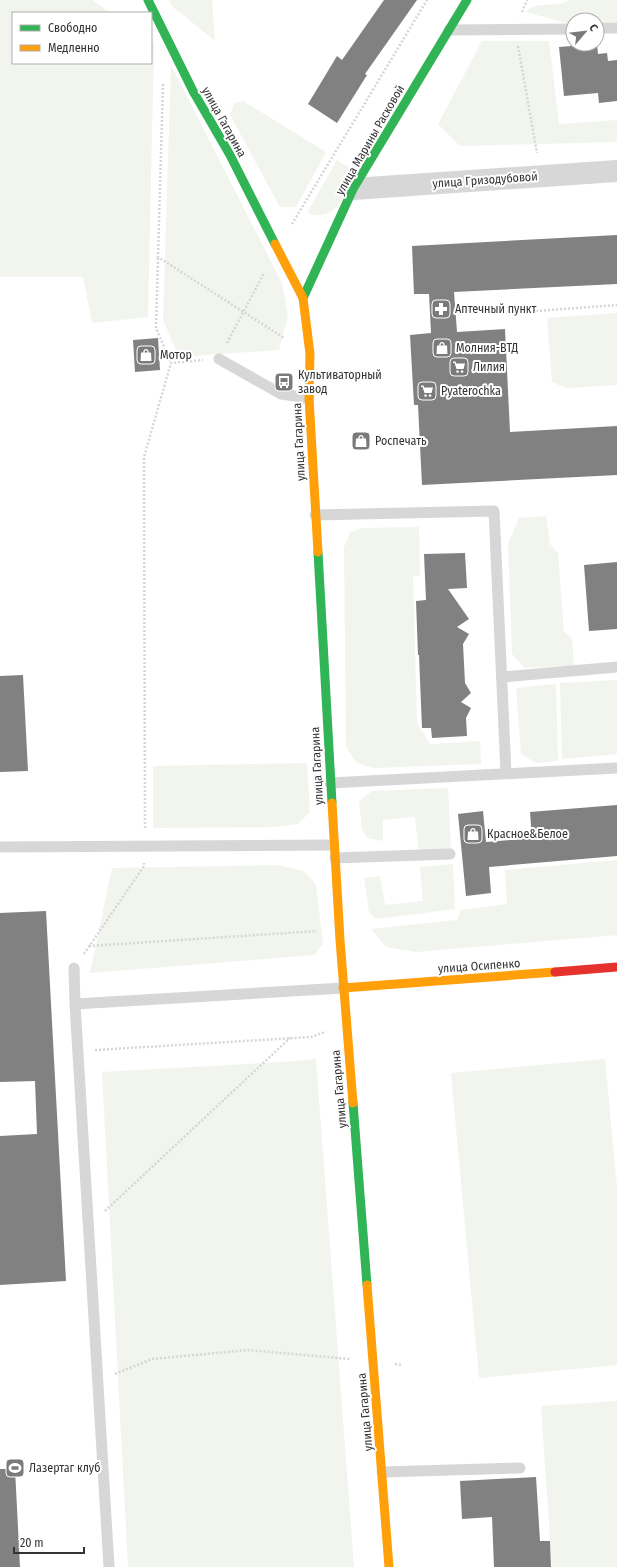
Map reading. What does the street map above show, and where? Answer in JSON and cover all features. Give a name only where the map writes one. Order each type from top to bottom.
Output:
[{"type":"street","name":"улица Гагарина","points":[[148,0],[193,92],[230,155],[303,298],[310,354],[309,398],[315,515],[343,988],[389,1567]]},
{"type":"street","name":"улица Марины Расковой","points":[[303,298],[353,189],[467,0]]},
{"type":"street","name":"улица Гризодубовой","points":[[353,189],[617,171]]},
{"type":"street","name":"улица Осипенко","points":[[343,988],[617,967]]},
{"type":"lane","points":[[449,30],[565,28]]},
{"type":"lane","points":[[605,28],[617,28]]},
{"type":"lane","points":[[219,358],[281,394],[309,398]]},
{"type":"lane","points":[[315,515],[494,511],[506,773]]},
{"type":"lane","points":[[502,677],[617,667]]},
{"type":"lane","points":[[330,783],[617,768]]},
{"type":"lane","points":[[0,847],[334,845]]},
{"type":"lane","points":[[335,858],[450,854]]},
{"type":"lane","points":[[74,968],[109,1567]]},
{"type":"lane","points":[[76,1004],[343,988]]},
{"type":"lane","points":[[382,1472],[520,1468]]},
{"type":"path","points":[[172,363],[219,358],[277,248],[427,0]]},
{"type":"path","points":[[516,29],[541,176]]},
{"type":"path","points":[[74,968],[144,866],[144,457],[172,363],[156,328],[163,82]]},
{"type":"path","points":[[158,257],[243,313],[310,354]]},
{"type":"path","points":[[536,311],[617,305]]},
{"type":"path","points":[[89,946],[321,931],[340,940]]},
{"type":"path","points":[[78,1051],[311,1037],[326,1032]]},
{"type":"path","points":[[89,1226],[290,1038]]},
{"type":"path","points":[[98,1381],[152,1359],[248,1350],[402,1365]]},
{"type":"shaded area","points":[[0,0],[92,0],[110,12],[12,12],[12,64],[152,64],[152,42],[154,43],[148,317],[92,323],[83,277],[0,277]]},
{"type":"shaded area","points":[[169,0],[212,0],[215,41],[172,6]]},
{"type":"shaded area","points":[[569,0],[617,0],[617,22],[605,22],[605,12],[565,12],[565,23],[526,12],[535,6],[564,3]]},
{"type":"shaded area","points":[[482,41],[549,41],[559,124],[617,120],[617,142],[460,146],[438,124]]},
{"type":"shaded area","points":[[171,65],[282,283],[288,316],[279,350],[179,357],[163,320]]},
{"type":"shaded area","points":[[243,101],[326,152],[296,207],[280,207],[230,115],[234,103]]},
{"type":"shaded area","points":[[337,160],[356,172],[344,197],[333,210],[326,214],[317,215],[307,213]]},
{"type":"shaded area","points":[[617,313],[617,385],[566,388],[552,382],[547,318]]},
{"type":"shaded area","points":[[546,516],[550,544],[558,553],[564,632],[572,638],[574,666],[525,668],[512,654],[508,544],[519,518]]},
{"type":"shaded area","points":[[419,527],[420,576],[413,576],[417,723],[430,744],[480,741],[481,764],[373,768],[357,763],[346,747],[344,547],[350,533],[361,528]]},
{"type":"shaded area","points":[[617,680],[617,754],[562,759],[560,683]]},
{"type":"shaded area","points":[[556,684],[558,761],[536,763],[521,754],[516,688]]},
{"type":"shaded area","points":[[307,763],[310,812],[298,824],[274,827],[153,828],[153,766]]},
{"type":"shaded area","points":[[448,788],[451,850],[419,852],[415,817],[383,820],[383,841],[367,838],[362,829],[359,801],[372,791]]},
{"type":"shaded area","points":[[617,860],[617,935],[416,952],[386,947],[371,929],[457,920],[461,910],[507,904],[505,870]]},
{"type":"shaded area","points":[[453,864],[455,909],[376,919],[369,912],[364,878],[380,876],[385,905],[423,901],[420,867]]},
{"type":"shaded area","points":[[277,865],[304,871],[316,885],[323,944],[314,955],[90,973],[112,868]]},
{"type":"shaded area","points":[[316,1059],[354,1567],[128,1567],[102,1072]]},
{"type":"shaded area","points":[[605,1059],[617,1188],[617,1365],[479,1378],[451,1073]]},
{"type":"shaded area","points":[[617,1401],[617,1567],[552,1567],[541,1406]]},
{"type":"building","points":[[384,0],[417,0],[365,74],[367,75],[337,123],[308,104],[337,56],[342,60]]},
{"type":"building","points":[[559,47],[565,47],[565,52],[598,52],[598,54],[607,53],[608,61],[617,60],[617,101],[599,103],[598,93],[564,96]]},
{"type":"building","points":[[617,235],[617,284],[454,292],[457,332],[505,329],[510,432],[617,426],[617,475],[422,485],[418,405],[414,405],[410,335],[431,333],[429,294],[414,294],[412,246]]},
{"type":"building","name":"Мотор","points":[[158,338],[160,370],[135,372],[133,340]]},
{"type":"building","points":[[465,553],[467,588],[448,589],[469,619],[457,627],[469,634],[463,644],[465,683],[471,693],[461,702],[471,708],[466,718],[467,736],[432,738],[431,728],[422,728],[418,655],[416,601],[426,600],[424,554]]},
{"type":"building","points":[[617,562],[617,629],[589,631],[584,565]]},
{"type":"building","points":[[23,675],[28,771],[0,772],[0,676]]},
{"type":"building","points":[[617,805],[617,856],[489,867],[491,893],[466,896],[458,814],[483,811],[486,842],[532,838],[530,812]]},
{"type":"building","points":[[46,911],[66,1281],[0,1285],[0,1136],[37,1134],[35,1081],[0,1082],[0,913]]},
{"type":"building","points":[[0,1469],[15,1469],[20,1567],[0,1567]]},
{"type":"building","points":[[536,1477],[540,1541],[550,1541],[551,1567],[494,1567],[492,1517],[462,1519],[460,1481]]},
{"type":"traffic: fast","points":[[148,0],[193,91],[230,155],[275,244]]},
{"type":"traffic: fast","points":[[303,298],[353,189],[467,0]]},
{"type":"traffic: fast","points":[[318,552],[332,803]]},
{"type":"traffic: fast","points":[[353,1103],[367,1285]]},
{"type":"traffic: slow","points":[[275,244],[303,298],[310,354],[309,398],[318,552]]},
{"type":"traffic: slow","points":[[332,803],[340,940],[353,1103]]},
{"type":"traffic: slow","points":[[343,988],[555,972]]},
{"type":"traffic: slow","points":[[367,1285],[389,1567]]},
{"type":"traffic: jam","points":[[555,972],[617,967]]},
{"type":"place","name":"Аптечный пункт","points":[[441,309]]},
{"type":"place","name":"Молния-ВТД","points":[[442,348]]},
{"type":"place","name":"Мотор","points":[[146,355]]},
{"type":"place","name":"Лилия","points":[[459,367]]},
{"type":"place","name":"Культиваторный завод","points":[[284,382]]},
{"type":"place","name":"Pyaterochka","points":[[427,391]]},
{"type":"place","name":"Роспечать","points":[[361,441]]},
{"type":"place","name":"Красное&Белое","points":[[473,834]]},
{"type":"place","name":"Лазертаг клуб","points":[[15,1468]]}]
